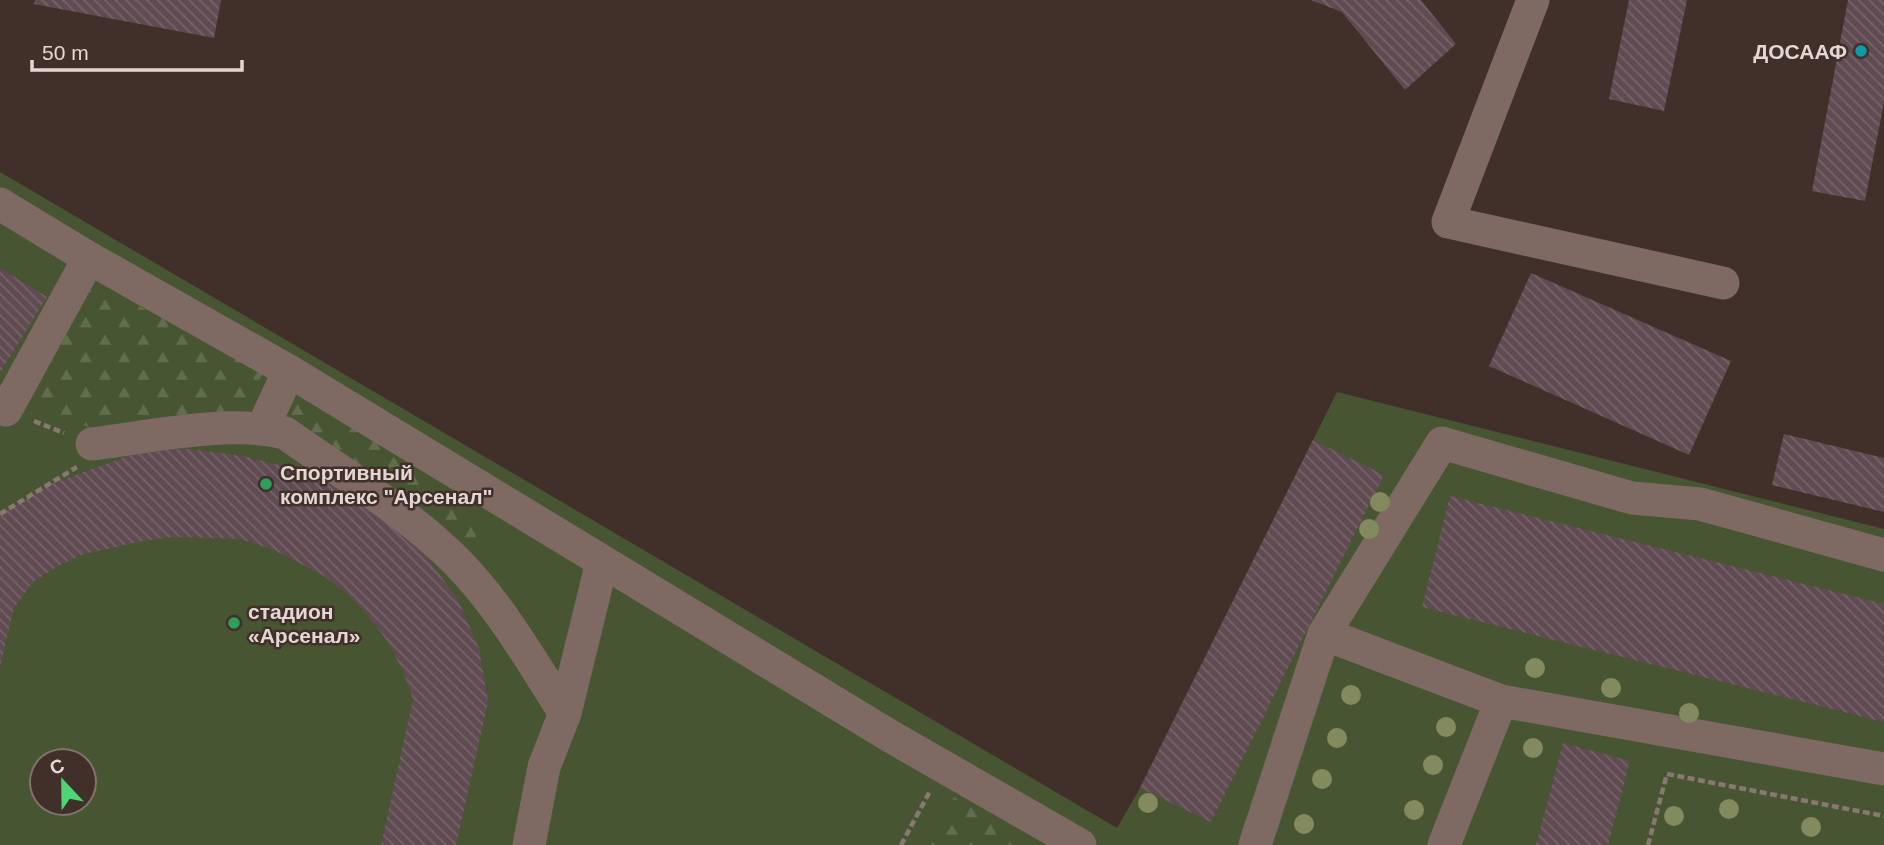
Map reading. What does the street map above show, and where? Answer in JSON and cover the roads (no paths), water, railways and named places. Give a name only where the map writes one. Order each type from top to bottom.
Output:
[{"type":"lane","points":[[1533,0],[1448,222],[1723,283]]},
{"type":"lane","points":[[0,204],[89,258],[289,371],[890,736],[1080,845]]},
{"type":"lane","points":[[6,410],[89,258]]},
{"type":"lane","points":[[263,427],[289,371]]},
{"type":"lane","points":[[92,444],[233,427],[263,427],[285,433],[416,526],[457,561],[504,618],[565,713]]},
{"type":"lane","points":[[1255,845],[1324,634],[1442,443],[1632,498],[1700,504],[1884,555]]},
{"type":"lane","points":[[529,845],[544,767],[565,713],[602,562]]},
{"type":"lane","points":[[1324,634],[1501,701],[1884,769]]},
{"type":"lane","points":[[1444,845],[1501,701]]},
{"type":"place","name":"ДОСААФ","points":[[1861,51]]},
{"type":"place","name":"Спортивный комплекс \"Арсенал\"","points":[[266,484]]},
{"type":"place","name":"стадион «Арсенал»","points":[[234,623]]}]
